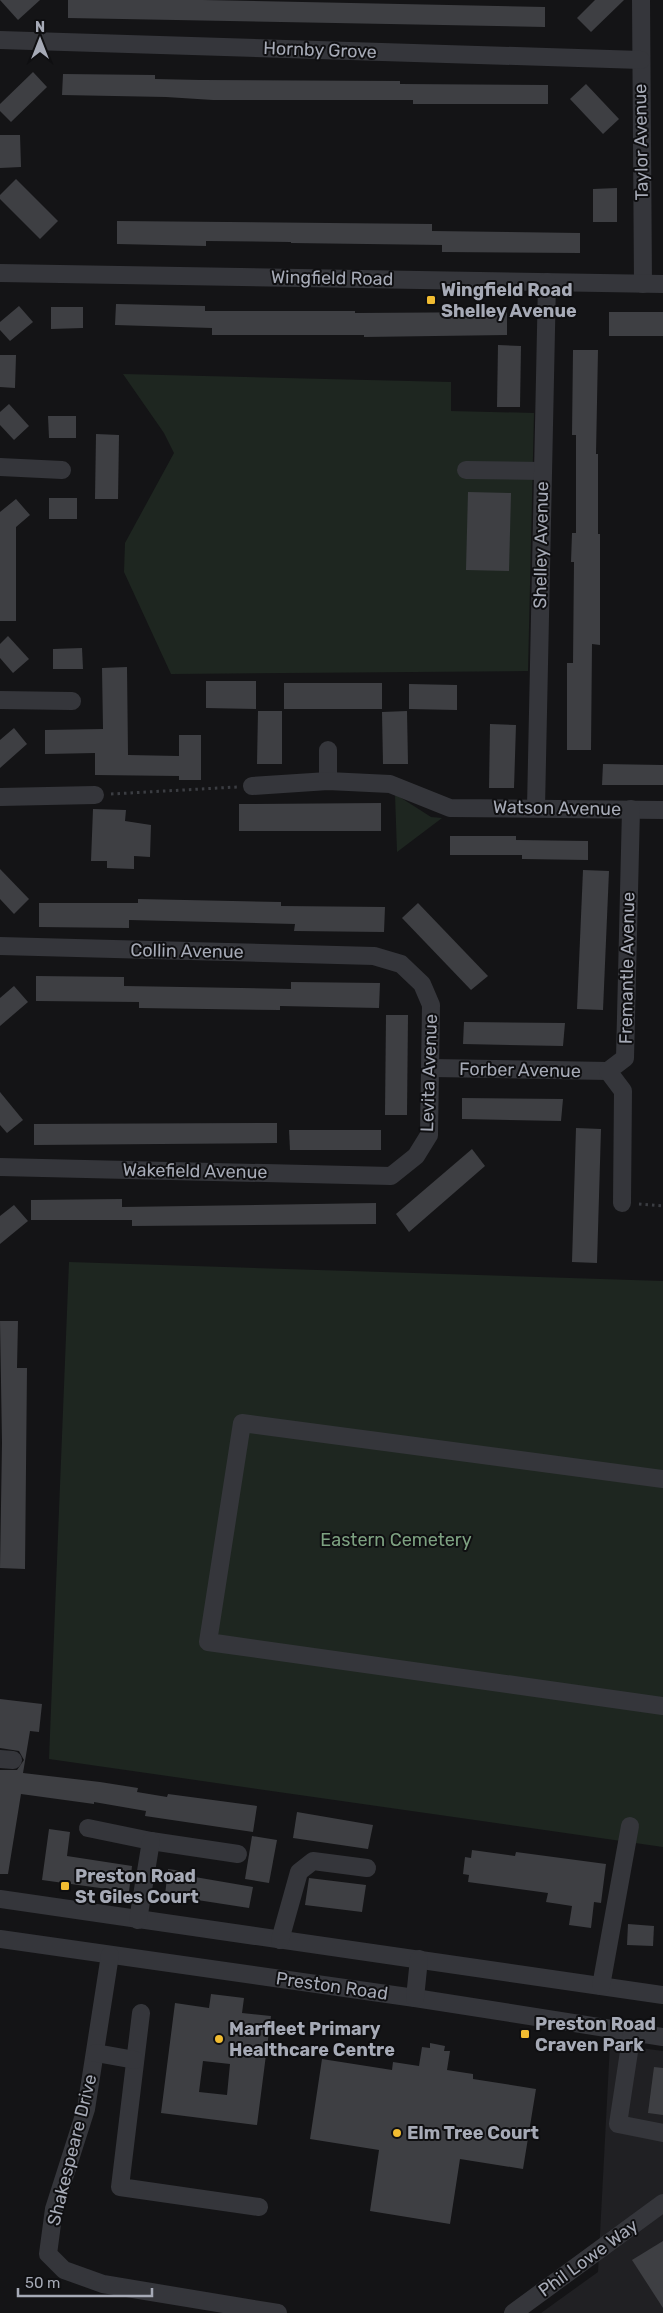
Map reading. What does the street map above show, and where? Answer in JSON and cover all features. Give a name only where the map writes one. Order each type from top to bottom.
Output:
[{"type":"street","name":"Taylor Avenue","points":[[642,0],[643,284]]},
{"type":"street","name":"Hornby Grove","points":[[0,40],[641,60]]},
{"type":"street","name":"Wingfield Road","points":[[0,273],[663,284]]},
{"type":"street","name":"Shelley Avenue","points":[[536,808],[547,282]]},
{"type":"street","points":[[0,467],[62,470]]},
{"type":"street","points":[[466,470],[543,471]]},
{"type":"street","points":[[0,700],[72,701]]},
{"type":"street","points":[[252,786],[328,780],[328,750]]},
{"type":"street","name":"Watson Avenue","points":[[328,780],[390,784],[450,808],[663,810]]},
{"type":"street","points":[[0,797],[95,795]]},
{"type":"street","name":"Fremantle Avenue","points":[[608,1071],[625,1058],[630,809]]},
{"type":"street","name":"Collin Avenue","points":[[0,946],[374,956]]},
{"type":"street","name":"Levita Avenue","points":[[374,956],[401,964],[422,984],[432,1005],[429,1135],[416,1156],[391,1176]]},
{"type":"street","name":"Forber Avenue","points":[[432,1068],[608,1071]]},
{"type":"street","points":[[608,1071],[623,1091],[622,1203]]},
{"type":"street","name":"Wakefield Avenue","points":[[0,1166],[391,1176]]},
{"type":"street","points":[[663,1479],[242,1422],[208,1642],[663,1706]]},
{"type":"street","points":[[601,1986],[630,1826]]},
{"type":"street","points":[[88,1828],[151,1841],[238,1854]]},
{"type":"street","points":[[138,1920],[151,1841]]},
{"type":"street","points":[[280,1940],[299,1872],[313,1861],[367,1868]]},
{"type":"street","points":[[0,1899],[663,1996]]},
{"type":"street","name":"Preston Road","points":[[0,1939],[415,1998],[663,2037]]},
{"type":"street","name":"Shakespeare Drive","points":[[110,1955],[86,2109],[54,2209],[48,2254],[64,2270],[103,2284],[269,2312]]},
{"type":"street","points":[[415,1998],[419,1959]]},
{"type":"street","points":[[141,2013],[120,2186],[259,2207]]},
{"type":"street","points":[[632,2032],[618,2124],[663,2133]]},
{"type":"street","points":[[96,2053],[136,2060]]},
{"type":"street","name":"Phil Lowe Way","points":[[513,2313],[663,2203]]},
{"type":"path","points":[[95,795],[252,786]]},
{"type":"path","points":[[622,1203],[663,1206]]},
{"type":"shaded area","points":[[610,2044],[663,2051],[663,2313],[541,2313],[598,2272]]},
{"type":"green space","points":[[123,374],[451,382],[451,411],[534,413],[528,671],[171,674],[124,572],[125,543],[174,453],[164,433]]},
{"type":"green space","points":[[395,794],[431,817],[442,818],[397,852]]},
{"type":"green space","name":"Eastern Cemetery","points":[[69,1262],[663,1281],[663,1847],[49,1759]]},
{"type":"building","points":[[0,0],[40,0],[18,20]]},
{"type":"building","points":[[68,0],[203,0],[545,7],[545,27],[68,18]]},
{"type":"building","points":[[595,0],[624,0],[591,32],[577,18]]},
{"type":"building","points":[[33,72],[47,87],[11,122],[0,111],[0,104]]},
{"type":"building","points":[[63,74],[155,75],[155,79],[400,81],[400,84],[548,85],[548,104],[413,104],[413,100],[213,100],[62,95]]},
{"type":"building","points":[[586,84],[619,119],[603,134],[570,99]]},
{"type":"building","points":[[0,135],[20,135],[21,167],[0,168]]},
{"type":"building","points":[[16,179],[58,221],[40,239],[0,199],[0,195]]},
{"type":"building","points":[[617,188],[617,222],[593,222],[593,189]]},
{"type":"building","points":[[117,221],[432,224],[432,231],[580,233],[580,253],[442,252],[442,245],[291,242],[206,241],[206,246],[117,244]]},
{"type":"building","points":[[116,304],[205,306],[205,311],[355,311],[355,313],[507,312],[507,335],[364,337],[364,335],[212,335],[212,328],[115,325]]},
{"type":"building","points":[[19,306],[33,322],[10,341],[0,330],[0,322]]},
{"type":"building","points":[[51,307],[83,307],[83,328],[51,329]]},
{"type":"building","points":[[609,312],[663,312],[663,336],[609,336]]},
{"type":"building","points":[[498,345],[521,346],[520,407],[497,407]]},
{"type":"building","points":[[573,350],[598,350],[596,454],[598,454],[598,534],[600,534],[600,645],[592,644],[591,750],[567,750],[567,663],[573,663],[574,562],[571,562],[572,533],[576,533],[576,435],[572,435]]},
{"type":"building","points":[[0,355],[16,355],[15,388],[0,387]]},
{"type":"building","points":[[9,404],[29,426],[14,440],[0,425],[0,412]]},
{"type":"building","points":[[48,416],[76,416],[76,438],[49,438]]},
{"type":"building","points":[[96,434],[119,435],[118,499],[95,499]]},
{"type":"building","points":[[468,492],[511,493],[509,571],[466,570]]},
{"type":"building","points":[[49,498],[77,498],[77,519],[49,519]]},
{"type":"building","points":[[16,499],[30,515],[16,527],[16,621],[0,621],[0,512]]},
{"type":"building","points":[[8,636],[29,659],[13,673],[0,658],[0,644]]},
{"type":"building","points":[[82,648],[83,669],[53,669],[53,649]]},
{"type":"building","points":[[127,667],[128,755],[179,756],[179,735],[201,735],[201,780],[179,780],[179,776],[95,775],[95,753],[45,754],[45,730],[103,729],[102,668]]},
{"type":"building","points":[[206,681],[256,681],[256,709],[206,708]]},
{"type":"building","points":[[284,683],[382,683],[382,709],[284,709]]},
{"type":"building","points":[[409,684],[457,685],[457,710],[409,709]]},
{"type":"building","points":[[258,711],[282,711],[282,764],[257,764]]},
{"type":"building","points":[[407,711],[408,764],[383,764],[382,712]]},
{"type":"building","points":[[490,724],[516,725],[514,788],[489,788]]},
{"type":"building","points":[[14,728],[27,744],[0,768],[0,740]]},
{"type":"building","points":[[603,764],[663,765],[663,785],[602,785]]},
{"type":"building","points":[[381,803],[381,831],[239,831],[239,804]]},
{"type":"building","points":[[93,809],[126,810],[125,821],[151,825],[150,857],[134,856],[134,869],[107,868],[107,861],[91,861]]},
{"type":"building","points":[[450,836],[516,836],[516,840],[588,841],[588,860],[522,859],[522,855],[450,855]]},
{"type":"building","points":[[0,869],[29,899],[14,914],[0,899]]},
{"type":"building","points":[[583,870],[609,871],[603,1010],[577,1009]]},
{"type":"building","points":[[138,899],[281,902],[281,906],[385,907],[384,932],[294,931],[295,924],[129,920],[129,928],[39,927],[39,903],[138,903]]},
{"type":"building","points":[[418,903],[488,976],[471,990],[402,918]]},
{"type":"building","points":[[36,976],[124,977],[124,986],[291,989],[291,982],[380,983],[379,1008],[280,1006],[280,1010],[139,1008],[139,1002],[36,1001]]},
{"type":"building","points":[[14,986],[28,1002],[0,1026],[0,998]]},
{"type":"building","points":[[386,1015],[408,1015],[407,1115],[385,1115]]},
{"type":"building","points":[[464,1022],[565,1023],[563,1046],[463,1044]]},
{"type":"building","points":[[0,1092],[23,1120],[7,1133],[0,1125]]},
{"type":"building","points":[[462,1098],[563,1099],[561,1121],[462,1119]]},
{"type":"building","points":[[277,1123],[277,1143],[34,1145],[34,1124]]},
{"type":"building","points":[[576,1128],[601,1129],[597,1263],[572,1262]]},
{"type":"building","points":[[289,1130],[381,1130],[381,1150],[290,1150]]},
{"type":"building","points":[[472,1149],[485,1166],[409,1232],[396,1214]]},
{"type":"building","points":[[122,1199],[122,1207],[376,1203],[376,1224],[132,1226],[132,1220],[31,1220],[31,1200]]},
{"type":"building","points":[[14,1205],[28,1221],[0,1244],[0,1216]]},
{"type":"building","points":[[0,1321],[18,1321],[17,1368],[27,1368],[25,1569],[0,1568],[2,1443]]},
{"type":"building","points":[[0,1699],[42,1704],[39,1732],[30,1731],[23,1773],[138,1788],[137,1792],[167,1797],[168,1794],[257,1806],[253,1832],[145,1816],[146,1811],[94,1802],[94,1804],[21,1794],[8,1874],[0,1874],[0,1770],[17,1770],[24,1760],[19,1751],[0,1748]]},
{"type":"building","points":[[297,1812],[373,1825],[368,1849],[293,1838]]},
{"type":"building","points":[[49,1829],[70,1832],[67,1856],[132,1866],[129,1892],[42,1880]]},
{"type":"building","points":[[252,1836],[277,1840],[269,1883],[245,1879]]},
{"type":"building","points":[[472,1850],[515,1856],[516,1852],[606,1864],[601,1903],[594,1902],[591,1928],[569,1925],[572,1906],[546,1902],[548,1893],[468,1882],[469,1875],[463,1874],[465,1857],[471,1858]]},
{"type":"building","points":[[168,1869],[190,1872],[189,1876],[253,1887],[249,1908],[165,1895]]},
{"type":"building","points":[[309,1878],[366,1885],[362,1912],[305,1905]]},
{"type":"building","points":[[628,1924],[654,1926],[653,1946],[627,1945]]},
{"type":"building","name":"Marfleet Primary Healthcare Centre","points":[[211,1994],[244,1998],[242,2013],[271,2016],[257,2125],[161,2113],[175,2003],[209,2008]],"holes":[[[203,2061],[230,2064],[227,2095],[199,2092]]]},
{"type":"building","name":"Elm Tree Court","points":[[430,2043],[445,2046],[444,2051],[450,2051],[447,2070],[473,2074],[473,2079],[536,2089],[523,2169],[460,2159],[450,2224],[370,2211],[379,2150],[310,2139],[322,2059],[392,2070],[393,2062],[419,2066],[422,2047],[430,2048]]},
{"type":"building","points":[[654,2067],[663,2068],[663,2115],[648,2113]]},
{"type":"building","points":[[663,2241],[663,2308],[632,2260]]},
{"type":"place","name":"Wingfield Road Shelley Avenue","points":[[431,300]]},
{"type":"place","name":"Preston Road St Giles Court","points":[[65,1886]]},
{"type":"place","name":"Preston Road Craven Park","points":[[525,2034]]},
{"type":"place","name":"Marfleet Primary Healthcare Centre","points":[[219,2039]]},
{"type":"place","name":"Elm Tree Court","points":[[397,2133]]}]
